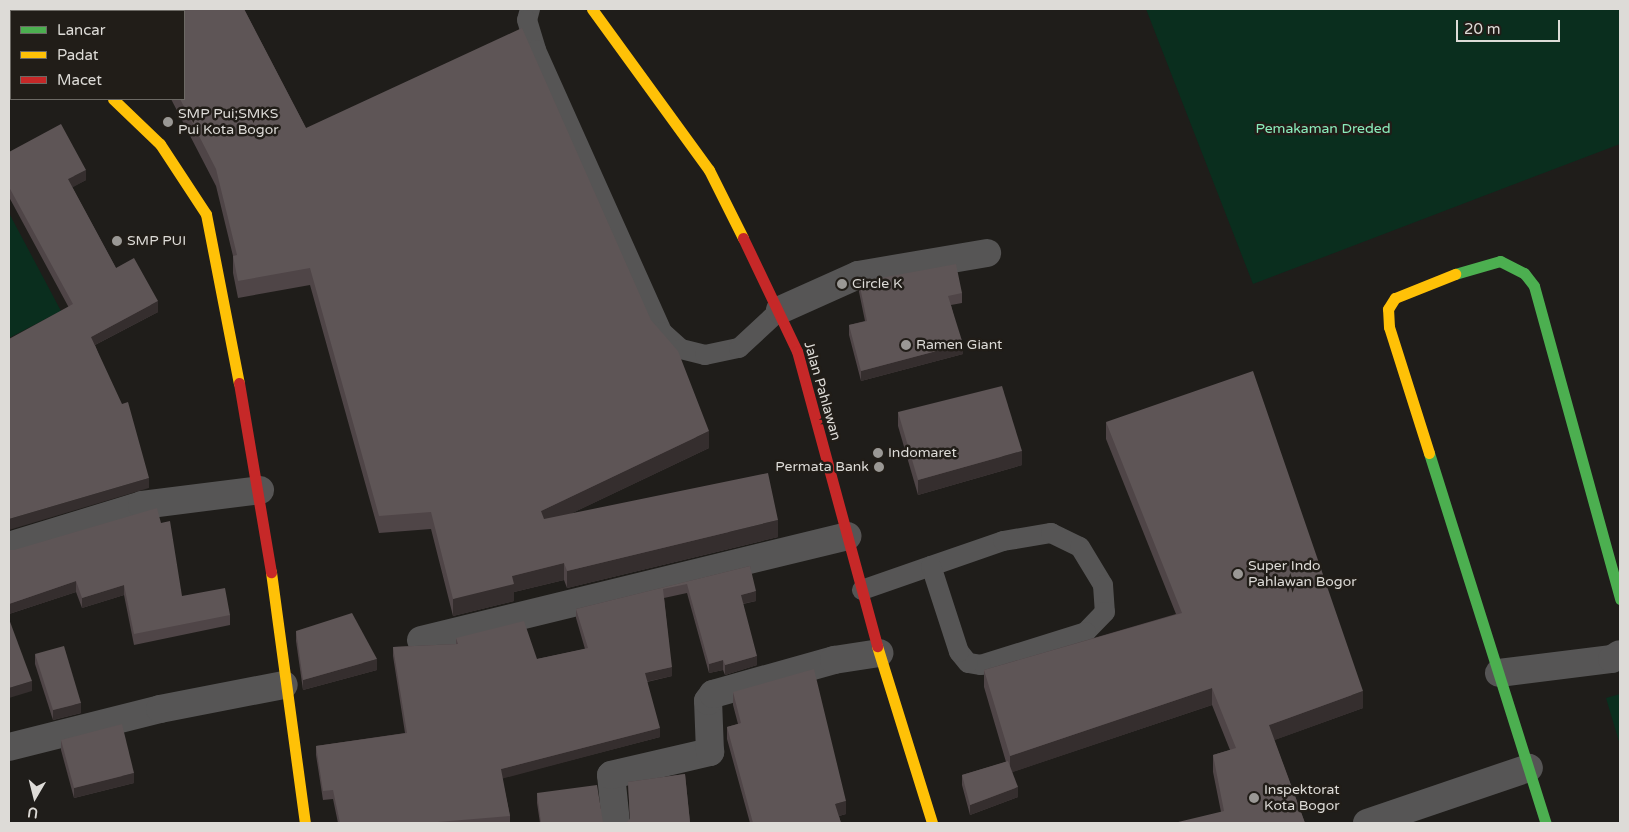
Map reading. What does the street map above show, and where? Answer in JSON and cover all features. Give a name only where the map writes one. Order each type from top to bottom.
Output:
[{"type":"street","name":"Jalan Pahlawan","points":[[592,9],[709,170],[780,310],[797,351],[879,653],[932,823]]},
{"type":"street","points":[[113,100],[160,144],[206,214],[260,490],[284,685],[305,823]]},
{"type":"street","points":[[780,310],[858,275],[987,253]]},
{"type":"street","points":[[1546,823],[1390,327],[1388,309],[1395,298],[1438,279],[1500,261],[1524,273],[1534,286],[1620,599]]},
{"type":"street","points":[[9,546],[142,506],[260,490]]},
{"type":"street","points":[[421,640],[848,536]]},
{"type":"street","points":[[616,823],[611,775],[710,752],[708,701],[713,694],[834,660],[879,653]]},
{"type":"street","points":[[1499,673],[1612,659],[1620,654]]},
{"type":"street","points":[[9,747],[160,709],[284,685]]},
{"type":"street","points":[[1367,823],[1529,768]]},
{"type":"lane","points":[[530,9],[527,20],[536,50],[662,332],[681,349],[705,355],[739,348],[780,310]]},
{"type":"lane","points":[[862,590],[931,566],[1003,541],[1051,533],[1080,547],[1103,585],[1105,612],[1086,632],[981,665],[968,663],[959,652],[931,566]]},
{"type":"green space","name":"Pemakaman Dreded","points":[[1146,9],[1620,9],[1620,144],[1253,284]]},
{"type":"green space","points":[[9,213],[61,311],[9,338]]},
{"type":"green space","points":[[1620,694],[1620,745],[1606,698]]},
{"type":"building","points":[[244,9],[306,128],[522,28],[651,320],[678,351],[709,431],[541,511],[544,519],[768,473],[778,520],[567,571],[564,563],[512,576],[514,584],[453,599],[431,512],[379,516],[310,268],[238,281],[233,256],[237,255],[216,169],[181,100],[185,100],[185,10],[134,10]]},
{"type":"building","points":[[61,124],[86,170],[68,179],[116,268],[134,258],[158,301],[91,337],[122,404],[128,402],[149,478],[9,519],[9,339],[73,304],[9,187],[9,152]]},
{"type":"building","points":[[956,264],[962,293],[948,296],[963,344],[861,371],[849,325],[867,321],[859,282]]},
{"type":"building","name":"Super Indo Pahlawan Bogor","points":[[1253,371],[1363,691],[1269,725],[1305,823],[1174,823],[1224,811],[1213,755],[1236,748],[1212,688],[1010,756],[984,670],[1182,613],[1106,422]]},
{"type":"building","points":[[1002,386],[1022,451],[918,480],[898,412]]},
{"type":"building","points":[[157,508],[161,523],[170,521],[182,596],[225,588],[230,615],[134,634],[124,585],[82,598],[76,581],[9,604],[9,550]]},
{"type":"building","points":[[750,566],[756,591],[741,595],[757,656],[725,665],[723,660],[709,664],[687,584],[663,589],[672,667],[645,673],[660,728],[501,769],[510,816],[438,823],[340,823],[333,790],[323,791],[316,746],[407,733],[393,647],[458,644],[456,638],[524,621],[537,659],[588,648],[576,609]]},
{"type":"building","points":[[352,613],[377,659],[303,680],[296,631]]},
{"type":"building","points":[[9,619],[32,681],[9,688]]},
{"type":"building","points":[[64,646],[81,703],[53,710],[35,654]]},
{"type":"building","points":[[814,669],[846,801],[835,804],[841,823],[753,823],[727,727],[741,723],[733,692]]},
{"type":"building","points":[[122,724],[134,773],[74,788],[61,740]]},
{"type":"building","points":[[1008,761],[1018,787],[970,805],[962,775]]},
{"type":"building","points":[[685,774],[690,822],[625,823],[630,819],[628,782]]},
{"type":"building","points":[[597,785],[603,822],[606,823],[541,823],[537,793]]},
{"type":"traffic: fast","points":[[1455,274],[1500,261],[1524,273],[1534,286],[1620,599]]},
{"type":"traffic: fast","points":[[1429,453],[1546,823]]},
{"type":"traffic: slow","points":[[592,9],[709,170],[743,238]]},
{"type":"traffic: slow","points":[[114,100],[160,144],[206,214],[239,383]]},
{"type":"traffic: slow","points":[[1429,453],[1389,327],[1388,309],[1395,298],[1455,274]]},
{"type":"traffic: slow","points":[[271,572],[305,823]]},
{"type":"traffic: slow","points":[[877,646],[932,823]]},
{"type":"traffic: jam","points":[[743,238],[797,351],[877,646]]},
{"type":"traffic: jam","points":[[239,383],[271,572]]},
{"type":"place","name":"SMP Pui;SMKS Pui Kota Bogor","points":[[168,122]]},
{"type":"place","name":"SMP PUI","points":[[117,241]]},
{"type":"place","name":"Circle K","points":[[842,284]]},
{"type":"place","name":"Ramen Giant","points":[[906,345]]},
{"type":"place","name":"Indomaret","points":[[878,453]]},
{"type":"place","name":"Permata Bank","points":[[879,467]]},
{"type":"place","name":"Super Indo Pahlawan Bogor","points":[[1238,574]]},
{"type":"place","name":"Inspektorat Kota Bogor","points":[[1254,798]]}]
